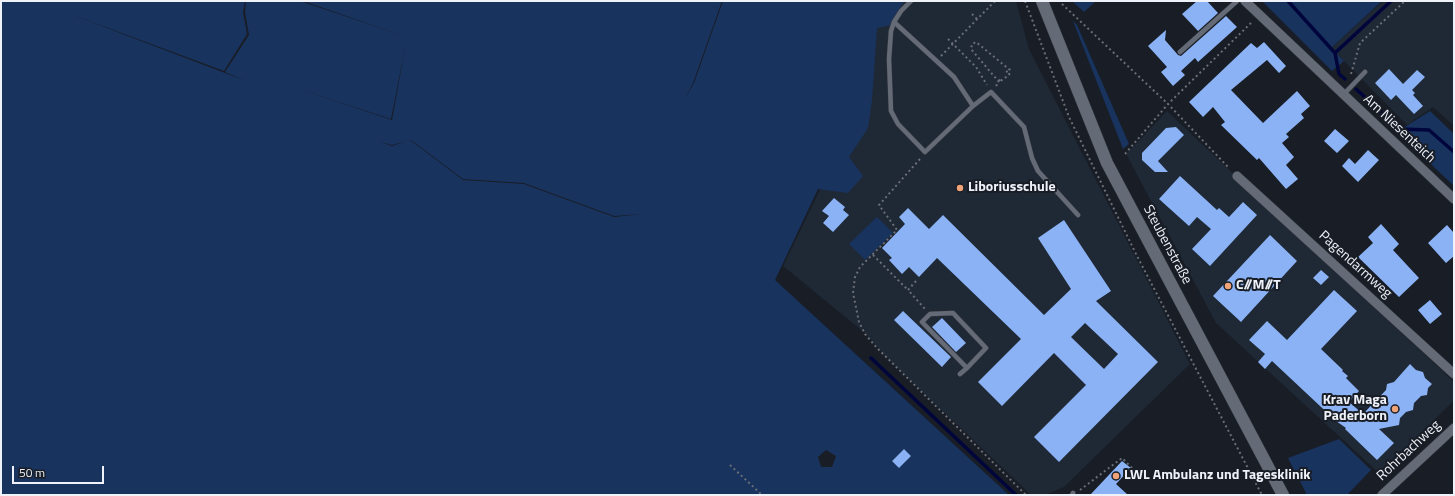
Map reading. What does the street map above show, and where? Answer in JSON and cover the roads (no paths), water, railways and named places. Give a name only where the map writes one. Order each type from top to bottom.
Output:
[{"type":"street","name":"Steubenstraße","points":[[1042,1],[1107,163],[1283,495]]},
{"type":"street","name":"Am Niesenteich","points":[[1246,1],[1343,95],[1454,199]]},
{"type":"street","name":"Pagendarmweg","points":[[1237,176],[1454,374]]},
{"type":"street","name":"Rohrbachweg","points":[[1382,495],[1454,428]]},
{"type":"lane","points":[[911,1],[901,11],[894,22],[891,31],[889,59],[891,111],[898,124],[925,152],[973,106],[991,92],[1024,127],[1032,158],[1038,171],[1078,215]]},
{"type":"lane","points":[[1180,52],[1237,1]]},
{"type":"lane","points":[[894,22],[954,77],[973,106]]},
{"type":"lane","name":"Am Niesenteich","points":[[1343,95],[1365,72]]},
{"type":"lane","points":[[960,374],[967,368],[986,348],[953,313],[930,314],[922,322],[967,368]]},
{"type":"waterway","points":[[1288,1],[1335,53],[1339,74],[1345,79]]},
{"type":"waterway","points":[[1335,53],[1391,1]]},
{"type":"waterway","points":[[1356,89],[1400,129],[1429,130],[1454,152]]},
{"type":"waterway","points":[[871,358],[1016,495]]},
{"type":"place","name":"Liboriusschule","points":[[960,188]]},
{"type":"place","name":"C//M//T","points":[[1228,286]]},
{"type":"place","name":"Krav Maga Paderborn","points":[[1395,409]]},
{"type":"place","name":"LWL Ambulanz und Tagesklinik","points":[[1116,476]]}]
